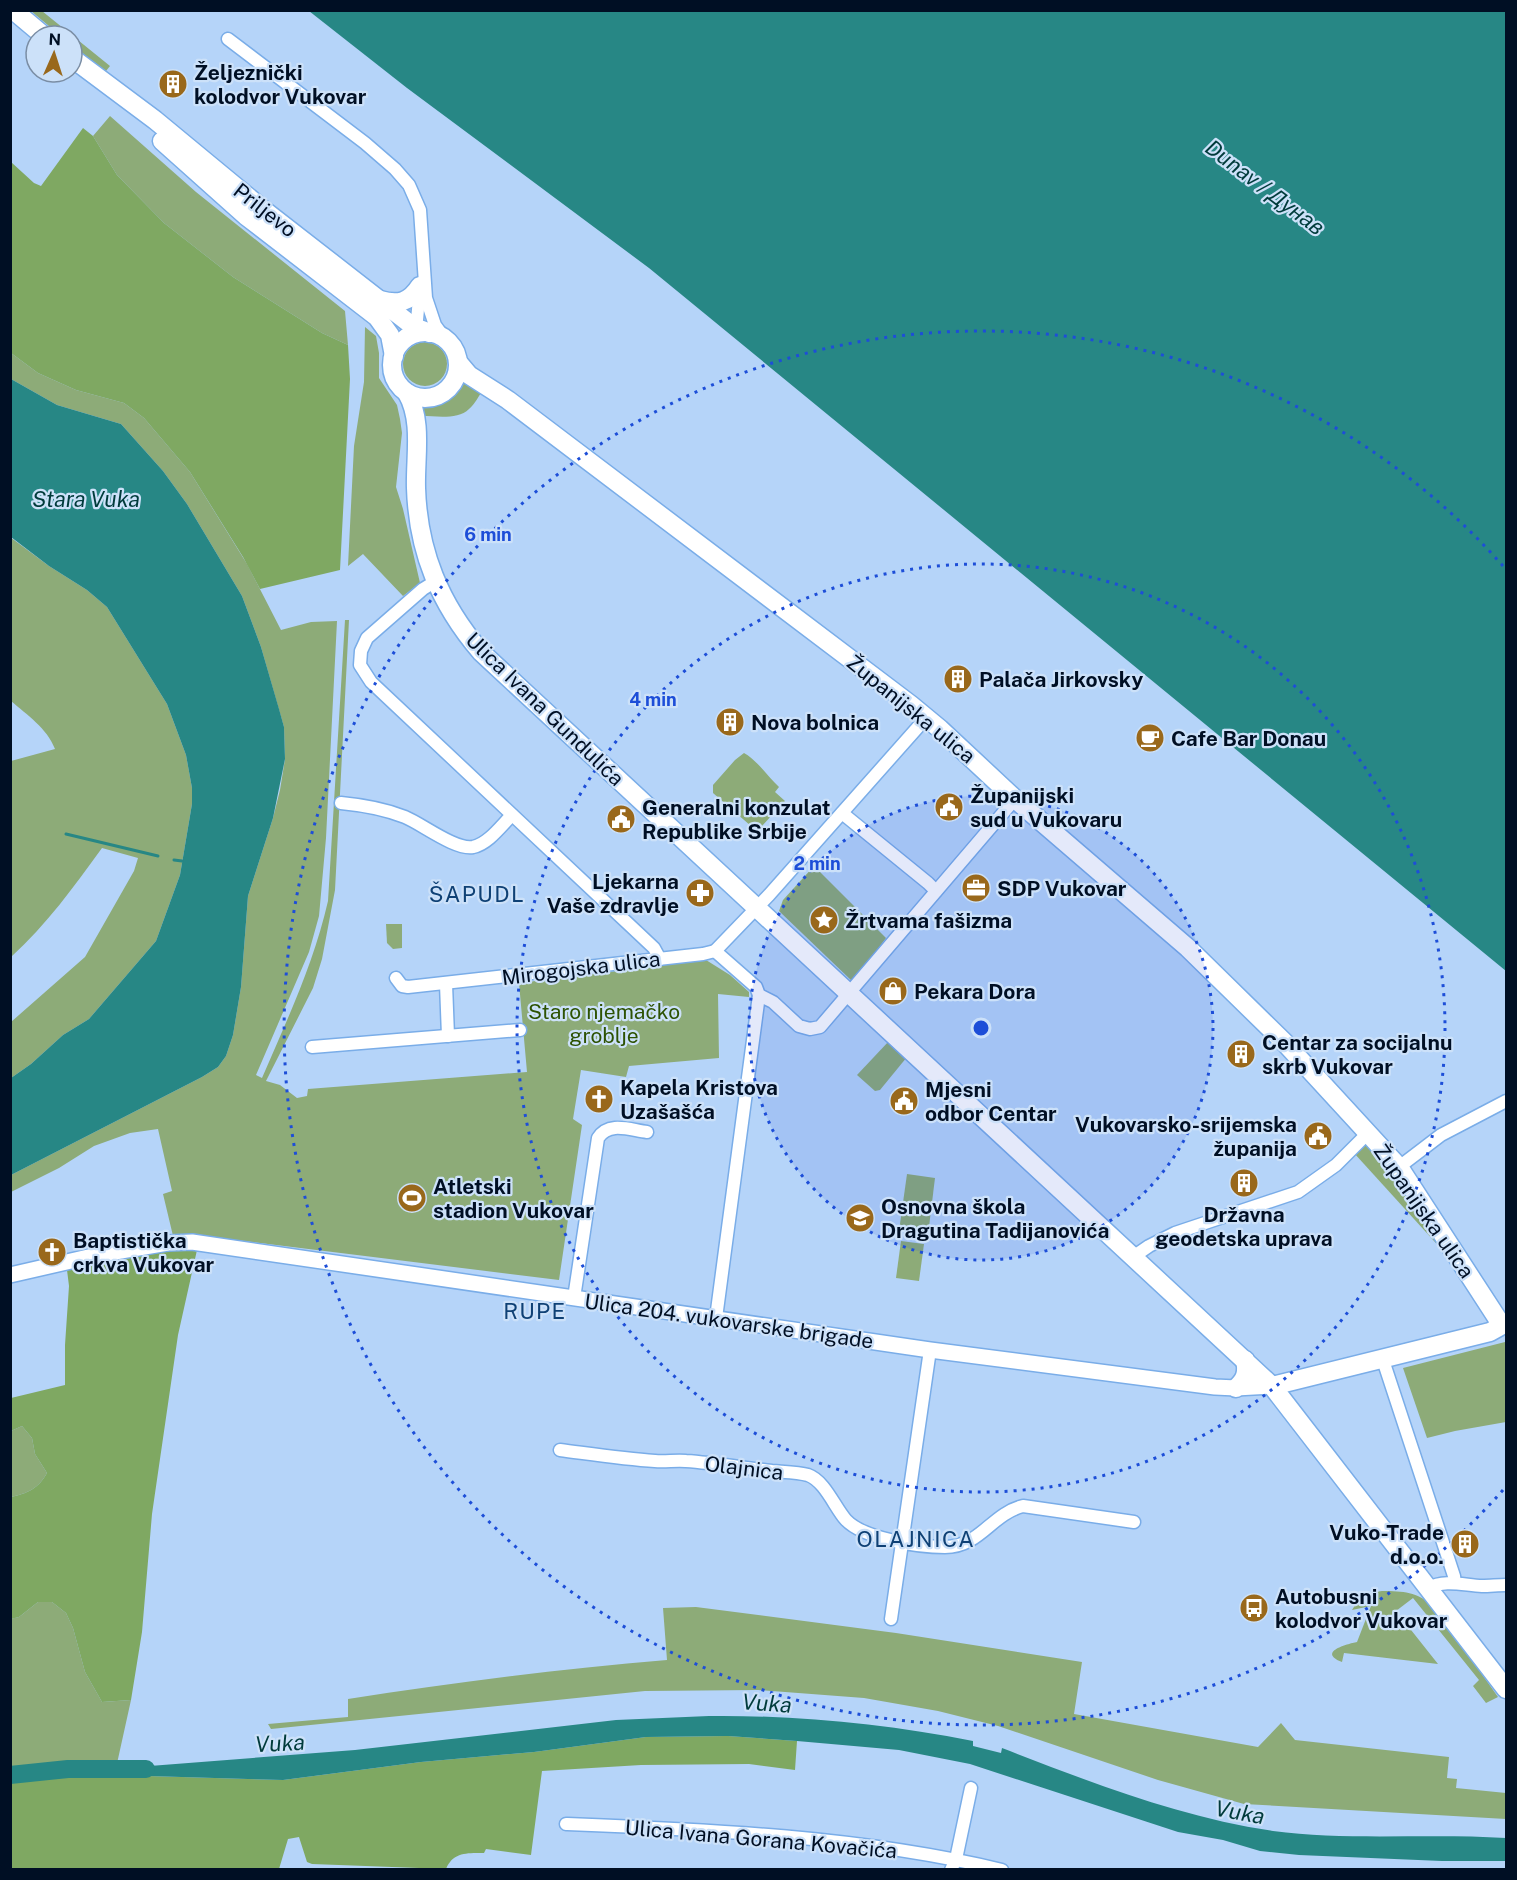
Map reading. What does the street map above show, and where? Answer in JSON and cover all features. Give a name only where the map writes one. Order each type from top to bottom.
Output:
[{"type":"main road","points":[[13,10],[30,24]]},
{"type":"main road","name":"Priljevo","points":[[84,68],[155,120],[265,211],[362,286],[392,342],[394,356]]},
{"type":"main road","name":"Priljevo","points":[[103,83],[165,144],[246,216],[335,285],[424,334]]},
{"type":"main road","points":[[373,304],[400,303],[412,297],[421,278]]},
{"type":"main road","points":[[424,334],[453,347],[458,362],[454,382],[443,393],[430,398],[407,393],[394,377],[392,367],[398,347],[424,334]]},
{"type":"main road","name":"Županijska ulica","points":[[458,362],[469,375],[508,400],[926,718],[1015,799],[1188,948],[1285,1043],[1399,1167],[1503,1329]]},
{"type":"main road","name":"Ulica Ivana Gundulića","points":[[407,393],[412,401],[416,419],[416,486],[420,527],[445,603],[455,620],[481,652],[1272,1386],[1506,1689]]},
{"type":"main road","points":[[1272,1386],[1382,1357],[1503,1329]]},
{"type":"main road","points":[[1236,1388],[1246,1374],[1245,1360]]},
{"type":"street","points":[[228,39],[365,143],[395,169],[409,185],[420,210],[419,312],[424,334],[435,325],[421,278]]},
{"type":"street","points":[[436,580],[367,638],[361,651],[360,665],[371,682],[654,948],[660,959]]},
{"type":"street","points":[[716,1318],[759,995],[756,987],[715,951],[926,718]]},
{"type":"street","points":[[759,995],[773,1002],[799,1026],[810,1029],[820,1027],[1015,799]]},
{"type":"street","points":[[341,803],[405,817],[465,847],[482,843],[512,815]]},
{"type":"street","points":[[842,813],[928,882],[936,891]]},
{"type":"street","name":"Mirogojska ulica","points":[[396,978],[402,986],[408,987],[446,984],[715,951]]},
{"type":"street","points":[[446,984],[448,1036]]},
{"type":"street","points":[[312,1047],[520,1030]]},
{"type":"street","points":[[1399,1167],[1441,1135],[1506,1101]]},
{"type":"street","points":[[574,1298],[598,1138],[602,1131],[610,1128],[647,1132]]},
{"type":"street","points":[[1133,1257],[1175,1233],[1298,1192],[1336,1166],[1368,1133]]},
{"type":"street","name":"Ulica 204. vukovarske brigade","points":[[10,1275],[97,1255],[187,1242],[930,1350],[1236,1388],[1272,1386]]},
{"type":"street","points":[[891,1619],[930,1350]]},
{"type":"street","points":[[1382,1357],[1455,1583]]},
{"type":"street","name":"Olajnica","points":[[560,1450],[657,1462],[688,1461],[810,1476],[827,1491],[845,1519],[856,1529],[868,1535],[944,1547],[969,1542],[1001,1515],[1023,1506],[1134,1522]]},
{"type":"street","points":[[1428,1588],[1437,1584],[1455,1583],[1484,1586],[1506,1585]]},
{"type":"street","points":[[954,1864],[971,1788]]},
{"type":"street","name":"Ulica Ivana Gorana Kovačića","points":[[566,1824],[797,1838],[902,1850],[954,1864],[1002,1869]]},
{"type":"green space","points":[[31,11],[42,11],[58,24],[47,24]]},
{"type":"green space","points":[[84,45],[110,66],[106,71],[102,71],[84,56]]},
{"type":"green space","points":[[110,116],[196,192],[345,311],[348,345],[322,333],[233,277],[164,223],[117,175],[93,136]]},
{"type":"green space","points":[[365,327],[376,336],[379,378],[397,405],[402,433],[396,487],[420,583],[403,596],[363,554],[348,566],[354,446],[364,382]]},
{"type":"green space","points":[[425,342],[441,348],[447,364],[441,380],[425,386],[409,380],[403,364],[409,348]]},
{"type":"green space","name":"Staro njemačko groblje","points":[[11,353],[38,373],[76,390],[124,403],[144,418],[190,472],[247,564],[281,630],[311,622],[337,621],[326,838],[319,916],[309,952],[256,1075],[262,1078],[290,1013],[308,969],[328,901],[345,620],[349,620],[335,890],[322,959],[313,988],[266,1081],[280,1085],[297,1098],[307,1096],[308,1089],[527,1072],[519,983],[706,960],[730,975],[749,992],[749,997],[718,994],[719,1058],[629,1066],[626,1077],[581,1070],[573,1119],[582,1125],[559,1280],[235,1240],[215,1243],[174,1240],[163,1194],[172,1191],[158,1129],[130,1133],[94,1146],[59,1168],[11,1192],[11,1175],[202,1077],[218,1067],[226,1056],[233,1035],[241,987],[248,896],[273,818],[285,759],[284,727],[261,647],[242,596],[187,504],[163,471],[121,424],[57,405],[11,379]]},
{"type":"green space","points":[[462,378],[483,389],[471,407],[459,415],[422,416],[420,404],[444,397]]},
{"type":"green space","points":[[10,537],[87,590],[107,607],[167,704],[186,755],[192,788],[192,804],[180,875],[156,941],[89,1019],[63,1035],[31,1064],[11,1078],[11,1022],[85,957],[134,871],[138,858],[102,848],[48,919],[11,957],[11,761],[55,749],[42,728],[11,701]]},
{"type":"green space","points":[[744,753],[758,764],[779,787],[775,792],[785,801],[780,807],[782,809],[776,816],[773,814],[761,827],[759,833],[713,793],[713,785]]},
{"type":"green space","points":[[814,866],[886,938],[853,982],[779,911],[783,900]]},
{"type":"green space","points":[[386,924],[402,924],[402,948],[393,949],[387,943]]},
{"type":"green space","points":[[889,1041],[907,1057],[880,1090],[875,1091],[857,1075]]},
{"type":"green space","points":[[1371,1143],[1398,1173],[1444,1252],[1354,1153],[1364,1144]]},
{"type":"green space","points":[[907,1174],[935,1178],[928,1235],[899,1231]]},
{"type":"green space","points":[[901,1241],[924,1244],[919,1281],[896,1278]]},
{"type":"green space","points":[[1505,1342],[1506,1422],[1427,1438],[1403,1368]]},
{"type":"green space","points":[[22,1426],[32,1438],[35,1454],[47,1473],[32,1490],[11,1497],[11,1431]]},
{"type":"green space","points":[[1382,1591],[1410,1593],[1434,1606],[1498,1697],[1486,1703],[1473,1686],[1479,1680],[1413,1598],[1396,1611],[1438,1664],[1344,1653],[1342,1662],[1335,1658],[1332,1655],[1336,1649],[1357,1642],[1371,1606],[1352,1610],[1364,1596]]},
{"type":"green space","points":[[38,1602],[52,1602],[66,1613],[73,1628],[85,1672],[102,1702],[131,1700],[116,1768],[68,1769],[11,1775],[10,1619],[19,1617]]},
{"type":"green space","points":[[696,1607],[896,1633],[1082,1662],[1074,1714],[1258,1747],[1281,1723],[1295,1740],[1449,1757],[1447,1778],[1457,1779],[1456,1788],[1506,1793],[1506,1819],[1244,1804],[1158,1780],[998,1726],[938,1711],[864,1698],[758,1690],[645,1691],[271,1729],[268,1724],[348,1717],[348,1699],[507,1676],[667,1660],[663,1608]]},
{"type":"shaded area","points":[[83,128],[93,136],[117,175],[164,223],[233,277],[322,333],[348,345],[350,379],[340,570],[260,589],[243,557],[190,472],[144,418],[124,403],[76,390],[38,373],[11,353],[11,162],[34,183],[41,186]]},
{"type":"shaded area","points":[[183,1248],[197,1250],[178,1335],[152,1514],[142,1632],[131,1700],[102,1702],[85,1672],[73,1628],[66,1613],[52,1602],[38,1602],[19,1617],[11,1619],[11,1497],[32,1490],[47,1473],[35,1454],[32,1438],[22,1426],[11,1431],[11,1398],[65,1385],[69,1286],[67,1270]]},
{"type":"shaded area","points":[[728,1736],[797,1741],[795,1770],[749,1764],[641,1765],[542,1771],[531,1855],[486,1849],[484,1853],[457,1856],[452,1859],[446,1869],[312,1864],[307,1862],[299,1837],[288,1839],[279,1869],[11,1870],[11,1775],[68,1769],[124,1768],[148,1776],[283,1780],[646,1737]]},
{"type":"water","name":"Dunav / Дунав","points":[[309,11],[1506,11],[1506,971],[649,268],[407,88]]},
{"type":"water","name":"Stara Vuka","points":[[11,379],[57,405],[121,424],[163,471],[187,504],[242,596],[261,647],[284,727],[285,759],[273,818],[248,896],[241,987],[233,1035],[226,1056],[218,1067],[202,1077],[11,1175],[11,1078],[31,1064],[63,1035],[89,1019],[156,941],[180,875],[192,804],[192,788],[186,755],[167,704],[107,607],[87,590],[49,566],[11,537]]},
{"type":"water","points":[[709,1716],[809,1719],[875,1725],[973,1741],[973,1746],[1001,1753],[1002,1748],[1135,1797],[1238,1825],[1273,1831],[1330,1836],[1506,1838],[1506,1861],[1442,1861],[1299,1855],[1260,1851],[1223,1840],[1178,1832],[970,1764],[899,1750],[728,1736],[646,1737],[283,1780],[148,1776],[124,1768],[355,1750],[616,1720]]},
{"type":"waterway","points":[[66,834],[158,856]]},
{"type":"waterway","points":[[174,860],[182,861]]},
{"type":"waterway","name":"Vuka","points":[[10,1775],[68,1769],[146,1769]]},
{"type":"place","name":"Željeznički kolodvor Vukovar","points":[[173,84]]},
{"type":"place","name":"Palača Jirkovsky","points":[[958,679]]},
{"type":"place","name":"Nova bolnica","points":[[730,722]]},
{"type":"place","name":"Cafe Bar Donau","points":[[1150,738]]},
{"type":"place","name":"Županijski sud u Vukovaru","points":[[949,807]]},
{"type":"place","name":"Generalni konzulat Republike Srbije","points":[[621,819]]},
{"type":"place","name":"SDP Vukovar","points":[[976,888]]},
{"type":"place","name":"Ljekarna Vaše zdravlje","points":[[700,893]]},
{"type":"place","name":"Žrtvama fašizma","points":[[824,920]]},
{"type":"place","name":"Pekara Dora","points":[[893,991]]},
{"type":"place","name":"Centar za socijalnu skrb Vukovar","points":[[1241,1054]]},
{"type":"place","name":"Kapela Kristova Uzašašća","points":[[599,1099]]},
{"type":"place","name":"Mjesni odbor Centar","points":[[904,1101]]},
{"type":"place","name":"Vukovarsko-srijemska županija","points":[[1318,1136]]},
{"type":"place","name":"Državna geodetska uprava","points":[[1244,1183]]},
{"type":"place","name":"Atletski stadion Vukovar","points":[[412,1198]]},
{"type":"place","name":"Osnovna škola Dragutina Tadijanovića","points":[[860,1218]]},
{"type":"place","name":"Baptistička crkva Vukovar","points":[[52,1252]]},
{"type":"place","name":"Vuko-Trade d.o.o.","points":[[1465,1544]]},
{"type":"place","name":"Autobusni kolodvor Vukovar","points":[[1254,1608]]},
{"type":"district","name":"ŠAPUDL","points":[[477,894]]},
{"type":"district","name":"RUPE","points":[[535,1311]]},
{"type":"district","name":"OLAJNICA","points":[[916,1539]]}]
